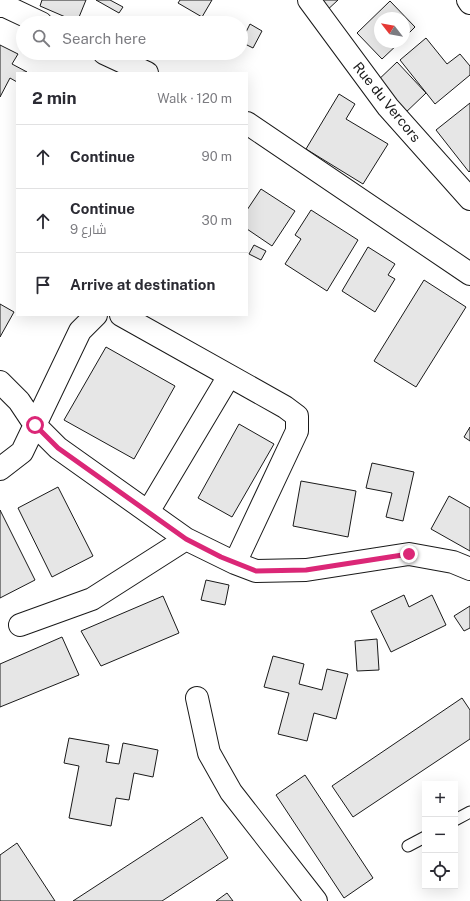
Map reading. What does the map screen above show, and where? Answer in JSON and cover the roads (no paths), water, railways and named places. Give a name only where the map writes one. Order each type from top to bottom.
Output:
[{"type":"street","name":"Rue du Vercors","points":[[309,0],[388,107],[470,200]]},
{"type":"street","points":[[3,7],[24,16]]},
{"type":"street","points":[[119,60],[145,72]]},
{"type":"street","points":[[248,125],[470,274]]},
{"type":"street","points":[[0,469],[22,452],[80,331],[95,316]]},
{"type":"street","points":[[123,316],[230,376],[297,416],[297,431],[235,563]]},
{"type":"street","points":[[148,512],[230,376]]},
{"type":"street","points":[[0,382],[19,401],[35,425],[58,448],[186,539],[235,563],[256,571],[306,570],[409,554],[453,562],[470,569]]},
{"type":"street","points":[[20,624],[92,599],[186,539]]},
{"type":"street","points":[[197,698],[209,753],[230,792],[316,901]]},
{"type":"lane","points":[[458,818],[470,812]]},
{"type":"lane","points":[[408,846],[422,839]]}]
